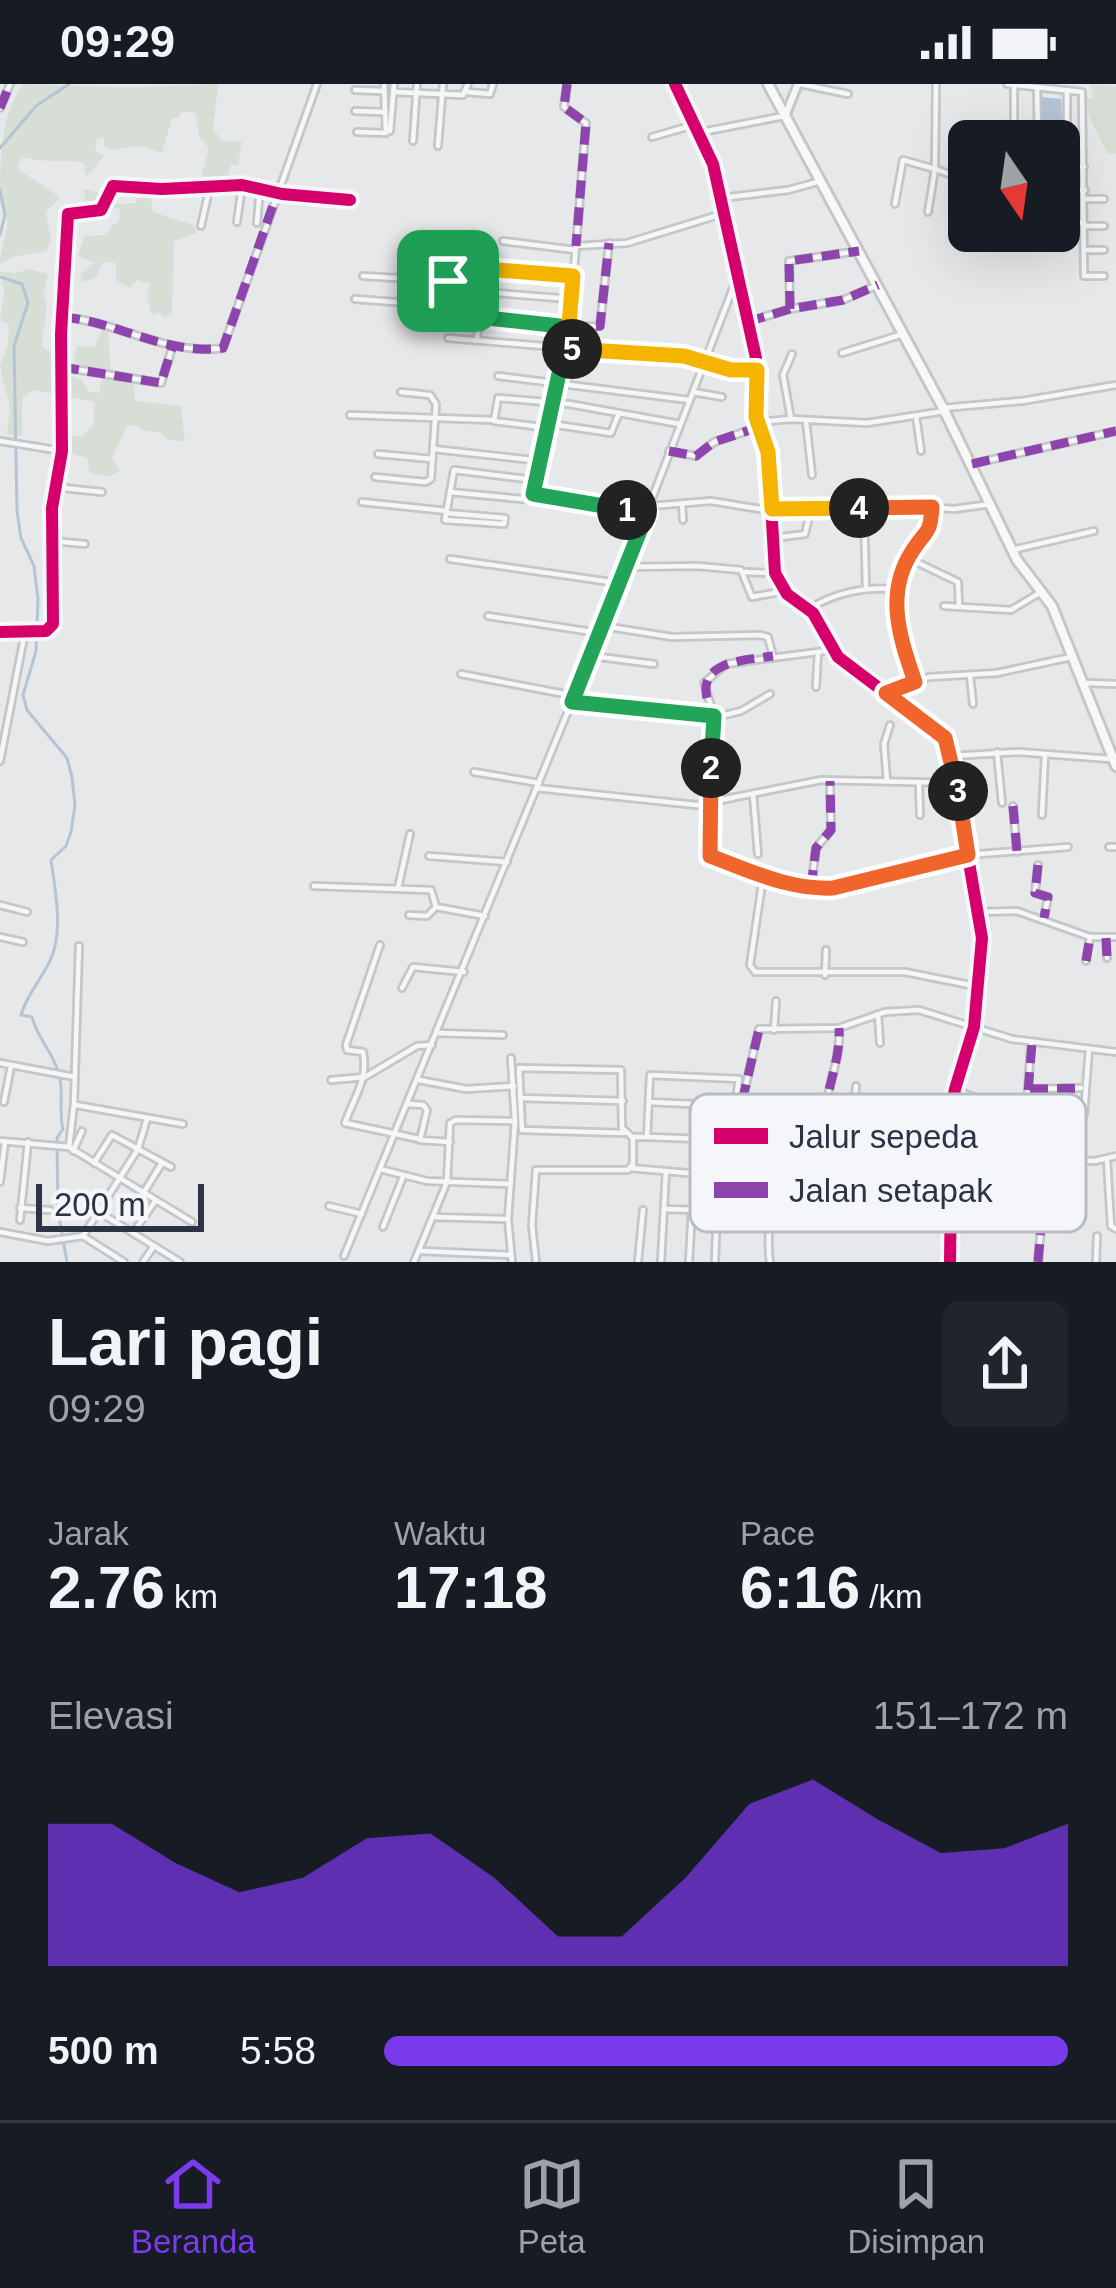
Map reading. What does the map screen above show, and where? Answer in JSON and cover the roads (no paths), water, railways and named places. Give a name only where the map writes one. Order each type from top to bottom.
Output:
[{"type":"main road","points":[[768,84],[944,410],[1012,550],[1057,618],[1115,762]]},
{"type":"street","points":[[0,107],[10,84]]},
{"type":"street","points":[[62,317],[95,320],[141,339],[173,345],[224,347],[317,84]]},
{"type":"street","points":[[438,146],[443,84]]},
{"type":"street","points":[[390,131],[393,88],[463,95],[468,88],[490,94],[493,84]]},
{"type":"street","points":[[530,512],[569,327],[586,123],[563,104],[567,84]]},
{"type":"street","points":[[675,84],[701,133],[722,198],[757,370],[759,425],[768,452],[775,573],[785,591],[809,609],[833,650],[945,738],[951,756],[979,913],[980,987],[974,1027],[954,1094]]},
{"type":"street","points":[[701,133],[784,116],[799,84],[848,94]]},
{"type":"street","points":[[928,212],[937,84]]},
{"type":"street","points":[[1013,120],[1011,84],[1082,92],[1084,276],[1104,276]]},
{"type":"street","points":[[1033,86],[1036,120]]},
{"type":"street","points":[[355,89],[384,87],[386,133],[356,131]]},
{"type":"street","points":[[413,141],[417,88]]},
{"type":"street","points":[[1065,120],[1067,90]]},
{"type":"street","points":[[355,110],[383,112]]},
{"type":"street","points":[[652,136],[697,124]]},
{"type":"street","points":[[895,204],[903,160],[948,174]]},
{"type":"street","points":[[1080,167],[1084,167]]},
{"type":"street","points":[[722,198],[820,181]]},
{"type":"street","points":[[0,632],[46,631],[53,624],[52,541],[54,488],[62,451],[68,214],[100,210],[113,186],[242,185],[350,200]]},
{"type":"street","points":[[237,222],[242,185]]},
{"type":"street","points":[[202,226],[210,186]]},
{"type":"street","points":[[257,223],[260,188]]},
{"type":"street","points":[[1080,194],[1104,199]]},
{"type":"street","points":[[503,241],[575,248],[627,243],[725,213]]},
{"type":"street","points":[[1080,223],[1103,226]]},
{"type":"street","points":[[573,276],[447,266],[448,306],[451,314],[596,327],[602,322],[609,243]]},
{"type":"street","points":[[1085,250],[1104,250]]},
{"type":"street","points":[[790,309],[789,261],[859,251]]},
{"type":"street","points":[[344,1256],[592,656],[737,275]]},
{"type":"street","points":[[363,276],[571,299]]},
{"type":"street","points":[[747,322],[842,300],[878,285]]},
{"type":"street","points":[[355,299],[448,306]]},
{"type":"street","points":[[477,340],[479,317]]},
{"type":"street","points":[[842,353],[904,334]]},
{"type":"street","points":[[448,338],[757,370]]},
{"type":"street","points":[[62,367],[161,383],[173,345]]},
{"type":"street","points":[[791,419],[783,375],[792,354]]},
{"type":"street","points":[[498,376],[689,400]]},
{"type":"street","points":[[669,451],[696,456],[714,442],[791,419],[867,423],[980,402],[1022,401],[1116,385]]},
{"type":"street","points":[[375,477],[428,482],[436,404],[430,395],[401,392]]},
{"type":"street","points":[[692,392],[722,397]]},
{"type":"street","points":[[493,420],[498,398],[680,424]]},
{"type":"street","points":[[350,416],[493,420],[611,433],[619,413]]},
{"type":"street","points":[[916,416],[921,451]]},
{"type":"street","points":[[806,420],[812,475]]},
{"type":"street","points":[[972,464],[1116,431]]},
{"type":"street","points":[[0,441],[62,451]]},
{"type":"street","points":[[434,449],[542,461]]},
{"type":"street","points":[[378,454],[432,459]]},
{"type":"street","points":[[362,502],[447,512],[505,518],[504,524],[445,520],[447,512],[454,470],[535,480]]},
{"type":"street","points":[[54,488],[102,491]]},
{"type":"street","points":[[450,492],[648,509],[711,502],[772,509],[954,509],[992,504]]},
{"type":"street","points":[[682,503],[682,520]]},
{"type":"street","points":[[915,682],[898,628],[898,590],[909,558],[929,532],[932,507]]},
{"type":"street","points":[[774,538],[805,534],[811,508]]},
{"type":"street","points":[[864,508],[866,589]]},
{"type":"street","points":[[1012,550],[1094,530]]},
{"type":"street","points":[[52,541],[85,544]]},
{"type":"street","points":[[909,558],[958,582],[959,606]]},
{"type":"street","points":[[450,559],[618,584]]},
{"type":"street","points":[[626,566],[775,573]]},
{"type":"street","points":[[744,572],[752,597],[785,591]]},
{"type":"street","points":[[809,609],[866,589],[898,590]]},
{"type":"street","points":[[944,606],[1011,610],[1041,592]]},
{"type":"street","points":[[488,616],[599,634]]},
{"type":"street","points":[[603,626],[672,637],[760,634],[768,638],[772,656]]},
{"type":"street","points":[[0,761],[25,632]]},
{"type":"street","points":[[833,650],[726,664],[706,681],[704,691],[714,716],[709,854],[763,877],[833,888],[968,855],[1068,847]]},
{"type":"street","points":[[816,687],[818,652]]},
{"type":"street","points":[[592,656],[654,664]]},
{"type":"street","points":[[886,693],[939,675],[998,674],[1071,657]]},
{"type":"street","points":[[461,674],[573,699],[714,716],[736,713],[770,694]]},
{"type":"street","points":[[970,675],[973,704]]},
{"type":"street","points":[[1082,683],[1116,684]]},
{"type":"street","points":[[887,781],[884,744],[890,725]]},
{"type":"street","points":[[951,756],[997,752],[1115,762]]},
{"type":"street","points":[[997,752],[1002,803]]},
{"type":"street","points":[[1042,815],[1045,755]]},
{"type":"street","points":[[474,772],[660,803],[712,804],[783,784],[956,783]]},
{"type":"street","points":[[811,888],[816,848],[831,830],[830,781]]},
{"type":"street","points":[[920,782],[920,815]]},
{"type":"street","points":[[753,794],[758,854]]},
{"type":"street","points":[[1013,806],[1017,853]]},
{"type":"street","points":[[398,888],[410,834]]},
{"type":"street","points":[[429,856],[507,862]]},
{"type":"street","points":[[1038,865],[1035,894],[1048,897],[1044,918]]},
{"type":"street","points":[[763,877],[751,968],[755,972],[905,972],[980,987]]},
{"type":"street","points":[[314,886],[433,890],[436,907]]},
{"type":"street","points":[[0,905],[26,912]]},
{"type":"street","points":[[436,907],[485,916]]},
{"type":"street","points":[[409,915],[427,916],[436,907]]},
{"type":"street","points":[[979,913],[1017,911],[1090,937],[1116,937]]},
{"type":"street","points":[[0,937],[23,942]]},
{"type":"street","points":[[1087,961],[1090,937]]},
{"type":"street","points":[[1106,938],[1107,958]]},
{"type":"street","points":[[380,945],[346,1045],[347,1051],[364,1054],[365,1077],[346,1124],[450,1142]]},
{"type":"street","points":[[64,1147],[74,1105],[80,946]]},
{"type":"street","points":[[826,950],[826,974]]},
{"type":"street","points":[[402,988],[413,967],[464,972]]},
{"type":"street","points":[[774,1030],[776,1001]]},
{"type":"street","points":[[744,1094],[759,1029],[839,1028],[878,1014],[919,1010],[1032,1043],[1116,1052]]},
{"type":"street","points":[[878,1014],[880,1043]]},
{"type":"street","points":[[827,1094],[839,1056],[839,1028]]},
{"type":"street","points":[[436,1033],[503,1036]]},
{"type":"street","points":[[1029,1094],[1032,1043]]},
{"type":"street","points":[[332,1080],[365,1077],[416,1046],[432,1045]]},
{"type":"street","points":[[1084,1094],[1089,1049]]},
{"type":"street","points":[[420,1251],[512,1259],[508,1219],[515,1121],[511,1058]]},
{"type":"street","points":[[0,1063],[76,1077]]},
{"type":"street","points":[[4,1102],[11,1066]]},
{"type":"street","points":[[624,1133],[623,1073],[615,1069],[519,1068],[520,1126],[526,1132],[690,1139]]},
{"type":"street","points":[[647,1137],[652,1074],[738,1077],[737,1094]]},
{"type":"street","points":[[419,1079],[466,1089],[514,1085]]},
{"type":"street","points":[[855,1094],[856,1086]]},
{"type":"street","points":[[1030,1089],[1084,1088]]},
{"type":"street","points":[[955,1089],[968,1094]]},
{"type":"street","points":[[520,1098],[622,1101]]},
{"type":"street","points":[[649,1102],[690,1104]]},
{"type":"street","points":[[408,1104],[427,1111],[418,1139]]},
{"type":"street","points":[[74,1105],[183,1124]]},
{"type":"street","points":[[83,1236],[138,1149],[147,1119]]},
{"type":"street","points":[[414,1262],[447,1182],[454,1120],[515,1121]]},
{"type":"street","points":[[64,1147],[82,1131]]},
{"type":"street","points":[[94,1163],[112,1135],[171,1166]]},
{"type":"street","points":[[630,1168],[633,1137]]},
{"type":"street","points":[[0,1182],[3,1141],[64,1147],[192,1222]]},
{"type":"street","points":[[20,1220],[28,1142]]},
{"type":"street","points":[[1086,1160],[1116,1156]]},
{"type":"street","points":[[1107,1160],[1111,1226],[1116,1229]]},
{"type":"street","points":[[144,1192],[163,1162]]},
{"type":"street","points":[[380,1168],[447,1182],[510,1184]]},
{"type":"street","points":[[536,1262],[532,1204],[536,1170],[630,1168],[690,1174]]},
{"type":"street","points":[[661,1262],[666,1172]]},
{"type":"street","points":[[383,1227],[403,1176]]},
{"type":"street","points":[[133,1234],[156,1200]]},
{"type":"street","points":[[329,1206],[362,1214]]},
{"type":"street","points":[[20,1208],[50,1210]]},
{"type":"street","points":[[664,1208],[690,1209]]},
{"type":"street","points":[[638,1262],[644,1210]]},
{"type":"street","points":[[99,1212],[180,1262]]},
{"type":"street","points":[[433,1217],[508,1219]]},
{"type":"street","points":[[0,1232],[48,1240],[83,1236],[122,1262]]},
{"type":"street","points":[[689,1262],[691,1232]]},
{"type":"street","points":[[716,1262],[717,1232]]},
{"type":"street","points":[[770,1262],[771,1232]]},
{"type":"street","points":[[950,1262],[951,1232]]},
{"type":"street","points":[[1038,1262],[1041,1232]]},
{"type":"street","points":[[1096,1262],[1097,1236]]},
{"type":"street","points":[[143,1262],[154,1246]]},
{"type":"water","points":[[1041,97],[1061,99],[1062,120],[1042,120]]},
{"type":"waterway","points":[[0,148],[36,106],[69,84]]},
{"type":"waterway","points":[[0,190],[5,215],[0,235]]},
{"type":"waterway","points":[[0,277],[22,284],[28,303],[14,346],[17,511],[21,538],[34,566],[38,599],[36,651],[23,695],[27,710],[67,758],[75,805],[66,846],[51,860],[57,908],[55,945],[21,1015],[32,1017],[60,1078],[63,1129],[57,1138],[58,1211],[67,1262]]}]
